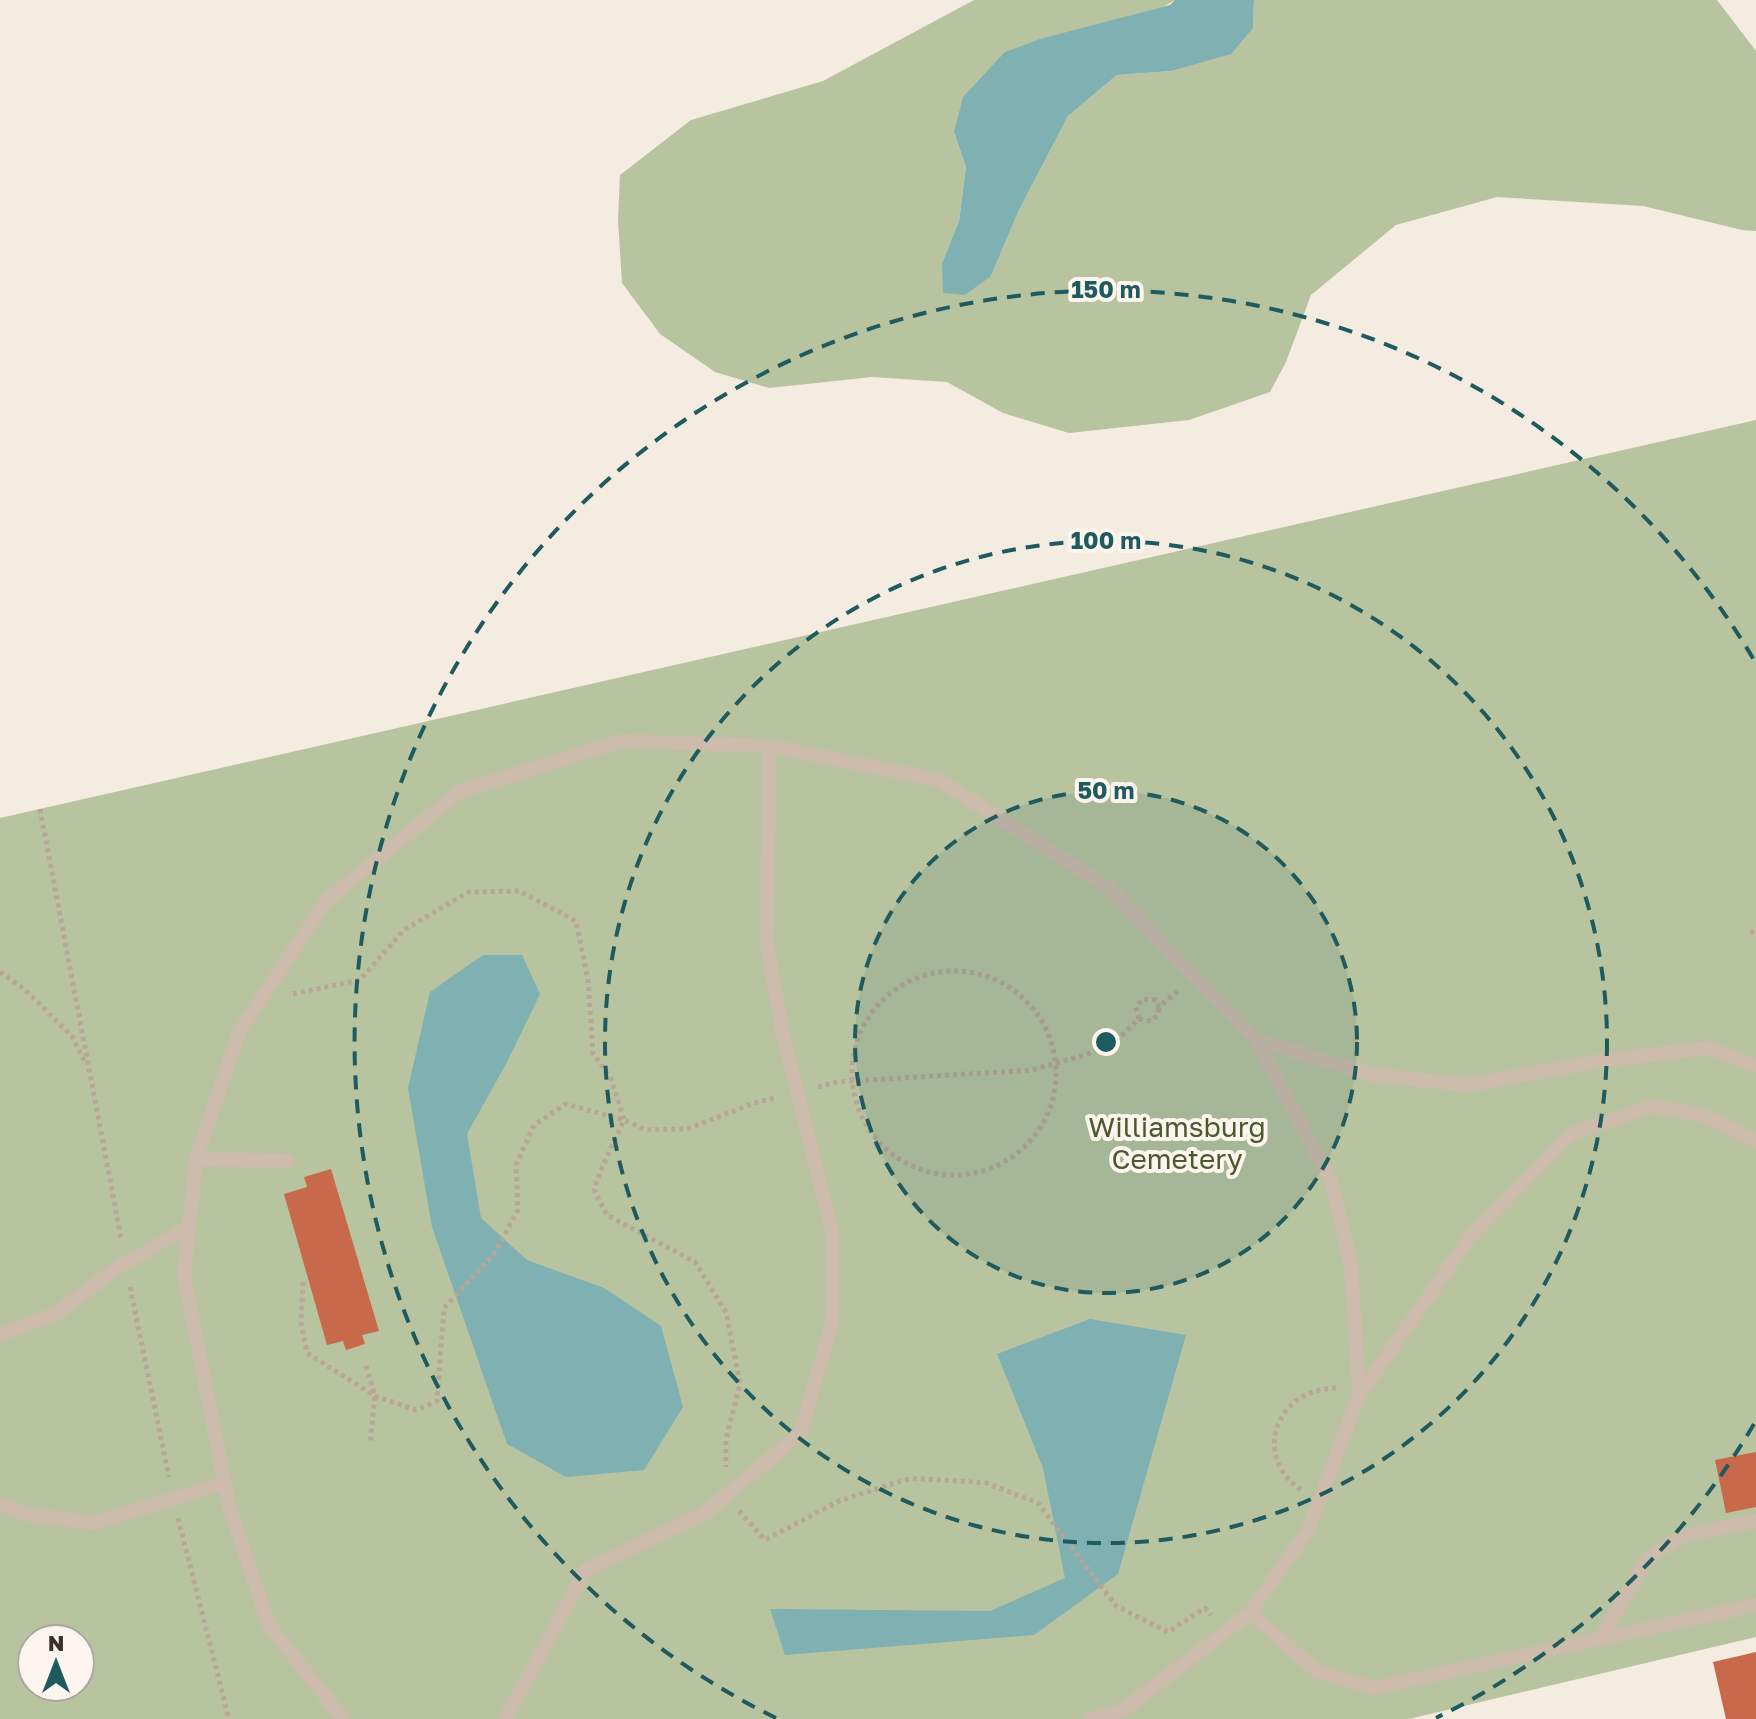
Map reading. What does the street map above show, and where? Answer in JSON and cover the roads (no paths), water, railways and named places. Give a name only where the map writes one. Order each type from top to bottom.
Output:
[{"type":"lane","points":[[343,1719],[269,1625],[224,1483],[184,1275],[196,1159],[240,1030],[325,902],[459,792],[621,741],[769,746],[939,780],[1108,887],[1256,1040],[1331,1181],[1351,1265],[1359,1395]]},
{"type":"lane","points":[[505,1719],[586,1570],[705,1513],[800,1434],[832,1322],[832,1231],[782,1030],[767,944],[769,746]]},
{"type":"lane","points":[[1256,1040],[1374,1075],[1468,1085],[1606,1060],[1709,1048],[1756,1066]]},
{"type":"lane","points":[[1091,1719],[1122,1711],[1250,1613],[1308,1530],[1359,1395],[1473,1233],[1571,1134],[1652,1106],[1706,1116],[1756,1141]]},
{"type":"lane","points":[[196,1159],[288,1161]]},
{"type":"lane","points":[[0,1335],[57,1313],[118,1267],[188,1228]]},
{"type":"lane","points":[[0,1504],[26,1514],[94,1523],[224,1483]]},
{"type":"lane","points":[[1600,1639],[1649,1557],[1682,1536],[1756,1521]]},
{"type":"lane","points":[[1250,1613],[1318,1672],[1374,1688],[1756,1605]]},
{"type":"water","points":[[1175,0],[1254,0],[1253,28],[1231,54],[1171,71],[1117,75],[1068,116],[1019,210],[991,276],[965,295],[943,293],[942,263],[959,221],[966,167],[954,132],[963,97],[1005,52],[1040,39],[1170,5]]},
{"type":"water","points":[[483,955],[522,955],[540,994],[467,1134],[481,1218],[527,1260],[604,1288],[661,1326],[683,1407],[644,1470],[566,1477],[507,1444],[432,1227],[408,1088],[430,992]]},
{"type":"water","points":[[1090,1319],[1186,1335],[1118,1574],[1034,1635],[785,1655],[770,1609],[990,1611],[1065,1578],[1043,1468],[997,1354]]},
{"type":"park label","name":"Williamsburg Cemetery","points":[[1177,1142]]}]
